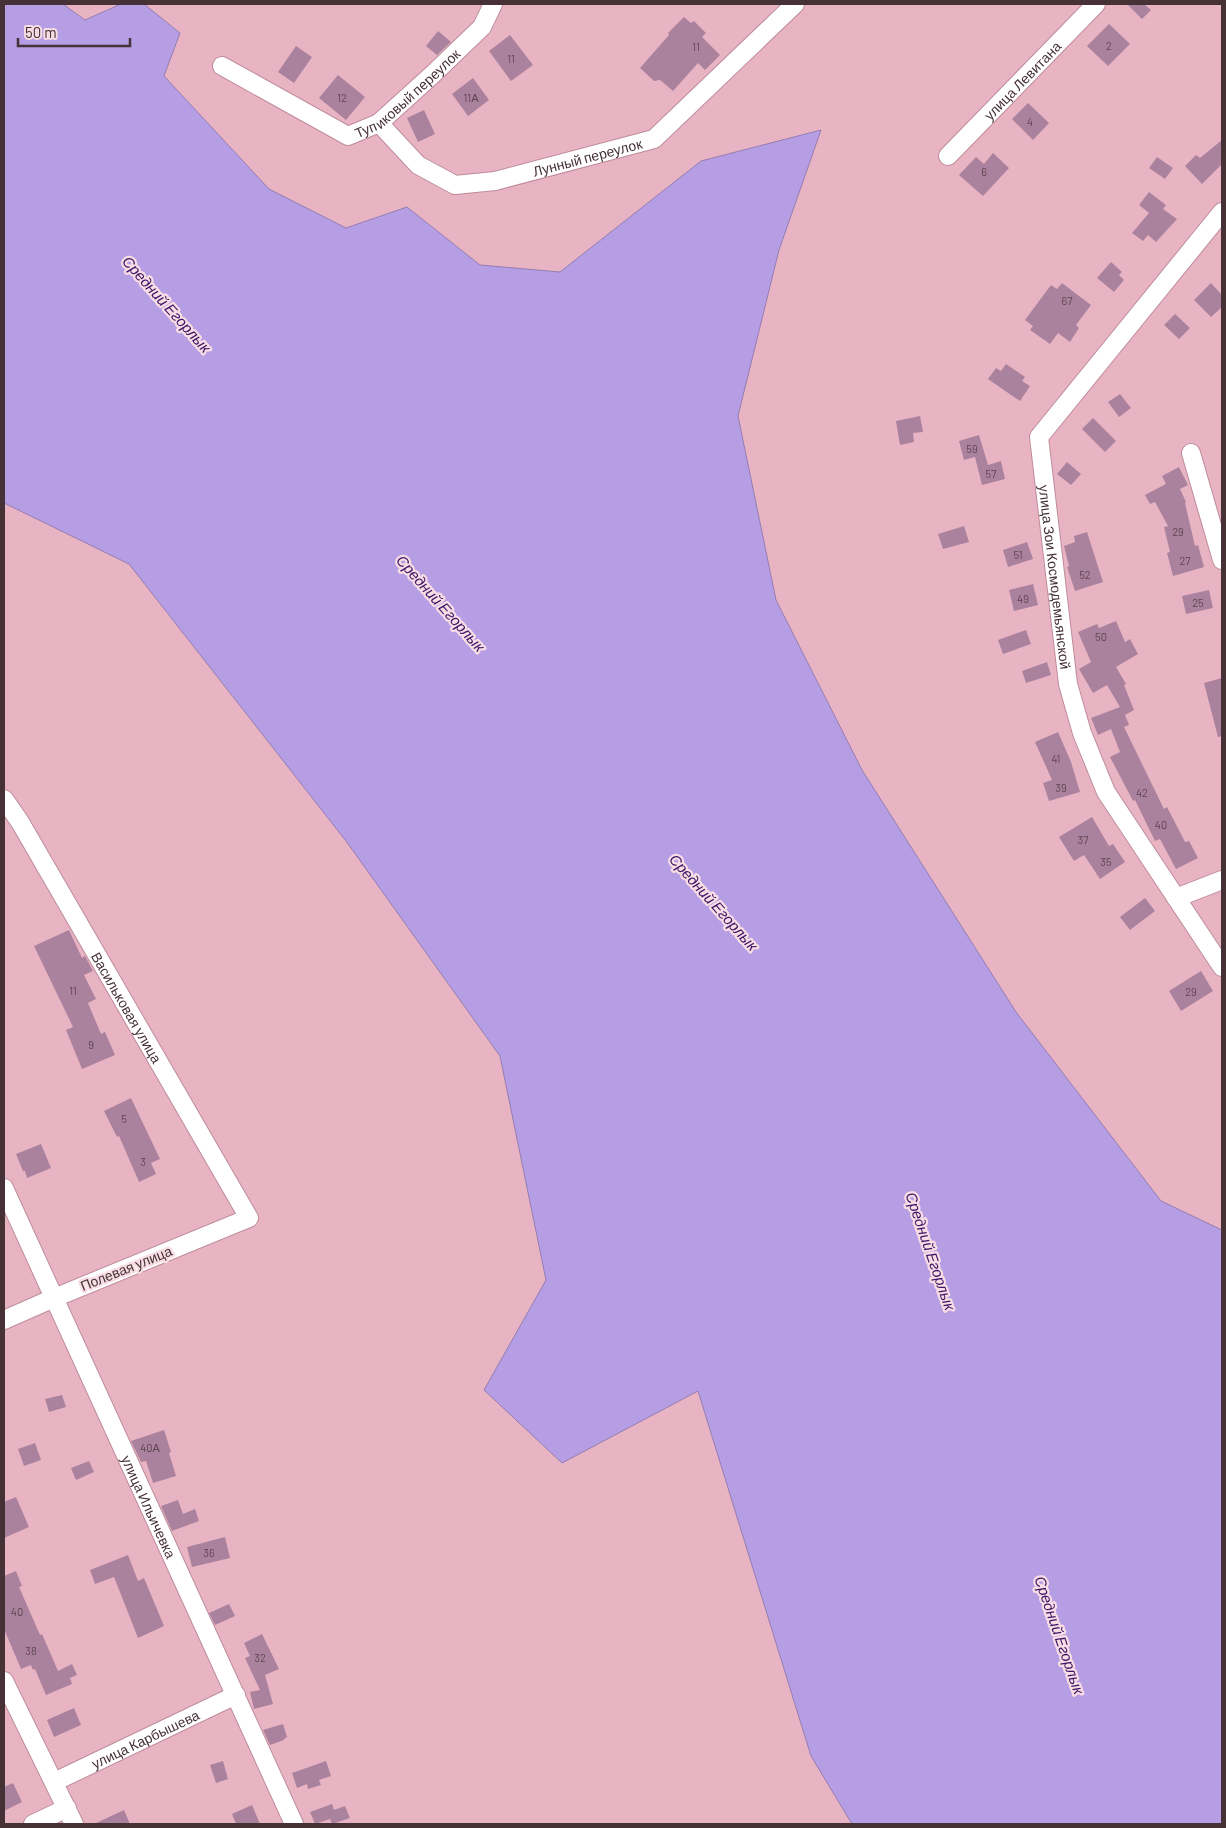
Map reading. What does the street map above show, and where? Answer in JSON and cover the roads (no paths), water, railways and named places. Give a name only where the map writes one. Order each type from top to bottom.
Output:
[{"type":"street","name":"Тупиковый переулок","points":[[222,66],[348,136],[379,123],[482,27],[493,4]]},
{"type":"street","name":"Лунный переулок","points":[[379,123],[418,165],[455,185],[495,181],[654,139],[795,4]]},
{"type":"street","name":"улица Левитана","points":[[948,156],[1096,4]]},
{"type":"street","name":"улица Зои Космодемьянской","points":[[1222,212],[1039,436],[1068,684],[1082,733],[1106,792],[1222,967]]},
{"type":"street","points":[[1191,453],[1222,560]]},
{"type":"street","name":"Васильковая улица","points":[[4,799],[25,831],[249,1218]]},
{"type":"street","points":[[1176,898],[1222,880]]},
{"type":"street","name":"улица Ильичевка","points":[[4,1188],[294,1824]]},
{"type":"street","name":"Полевая улица","points":[[4,1320],[249,1218]]},
{"type":"street","points":[[4,1681],[74,1824]]},
{"type":"street","name":"улица Карбышева","points":[[54,1782],[236,1695]]},
{"type":"street","points":[[33,1824],[67,1808]]},
{"type":"water","name":"Средний Егорлык","points":[[4,4],[63,4],[85,20],[121,4],[144,4],[180,33],[164,76],[269,189],[346,228],[407,207],[480,265],[560,272],[701,161],[821,130],[779,250],[738,416],[776,600],[862,770],[1016,1012],[1161,1201],[1222,1230],[1222,1824],[852,1824],[811,1756],[698,1391],[562,1463],[484,1390],[546,1280],[500,1056],[346,841],[129,564],[4,503]]}]
